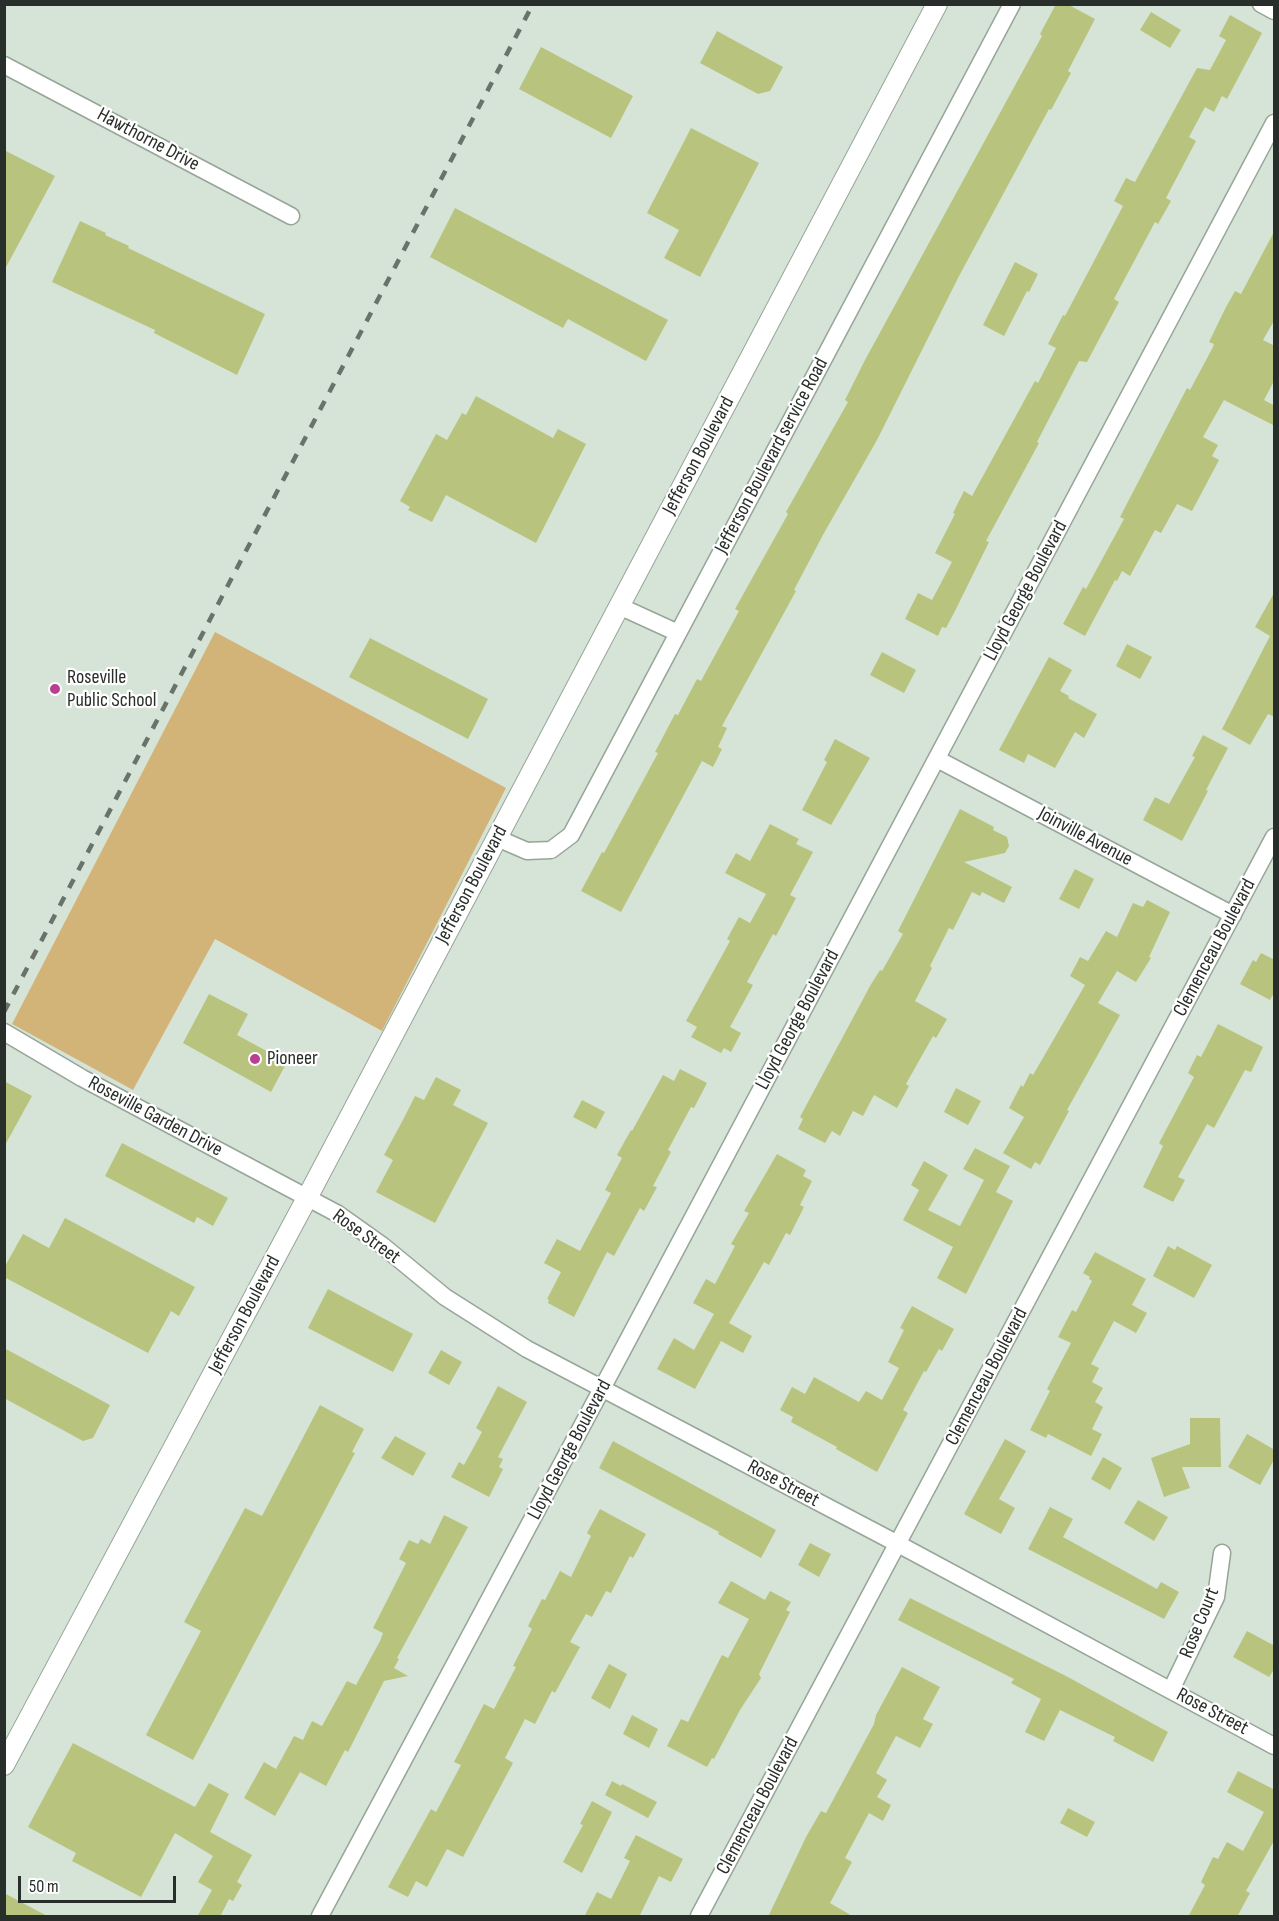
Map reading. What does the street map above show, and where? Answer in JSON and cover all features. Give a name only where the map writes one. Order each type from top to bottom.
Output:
[{"type":"street","name":"Jefferson Boulevard","points":[[4,1765],[307,1198],[937,4]]},
{"type":"street","name":"Jefferson Boulevard service Road","points":[[497,838],[527,851],[551,850],[571,835],[1012,4]]},
{"type":"street","points":[[1262,4],[1275,11]]},
{"type":"street","name":"Hawthorne Drive","points":[[4,65],[291,216]]},
{"type":"street","name":"Lloyd George Boulevard","points":[[320,1917],[1275,123]]},
{"type":"street","points":[[620,606],[678,633]]},
{"type":"street","name":"Joinville Avenue","points":[[937,759],[1233,915]]},
{"type":"street","name":"Clemenceau Boulevard","points":[[699,1917],[1275,837]]},
{"type":"street","name":"Roseville Garden Drive","points":[[4,1032],[82,1078],[307,1198]]},
{"type":"street","name":"Rose Street","points":[[307,1198],[338,1214],[374,1239],[445,1297],[527,1349],[1275,1746]]},
{"type":"street","name":"Rose Court","points":[[1171,1690],[1216,1597],[1222,1552]]},
{"type":"shaded area","points":[[215,632],[506,788],[382,1031],[215,939],[133,1090],[12,1024]]},
{"type":"building","points":[[1056,4],[1067,4],[1095,19],[1068,71],[1071,73],[1051,110],[1049,109],[958,278],[877,440],[824,533],[794,590],[796,591],[722,726],[727,728],[718,747],[722,749],[713,767],[702,761],[621,912],[581,891],[658,753],[655,752],[675,714],[678,715],[697,679],[701,681],[739,611],[735,609],[848,402],[845,400],[865,360],[1042,36],[1040,34]]},
{"type":"building","points":[[1151,12],[1181,30],[1170,48],[1140,30]]},
{"type":"building","points":[[1230,15],[1262,33],[1227,99],[1222,96],[1214,112],[1205,107],[1189,137],[1196,141],[1166,198],[1171,201],[1158,224],[1155,222],[1114,299],[1119,302],[1087,362],[1079,361],[1037,442],[1039,443],[986,541],[989,542],[954,613],[946,628],[942,627],[938,636],[905,619],[918,593],[932,600],[952,562],[935,553],[955,514],[953,513],[964,491],[972,496],[1035,381],[1038,383],[1056,348],[1048,344],[1123,206],[1114,201],[1126,178],[1135,182],[1197,68],[1210,70],[1226,40],[1219,36]]},
{"type":"building","points":[[717,31],[783,67],[770,91],[758,94],[700,63]]},
{"type":"building","points":[[541,47],[633,96],[611,138],[519,89]]},
{"type":"building","points":[[691,128],[759,163],[700,277],[664,258],[679,230],[647,213]]},
{"type":"building","points":[[4,150],[55,176],[4,271]]},
{"type":"building","points":[[455,208],[668,320],[646,361],[568,319],[563,328],[430,257]]},
{"type":"building","points":[[80,221],[106,233],[105,235],[129,246],[128,248],[265,314],[237,375],[154,333],[155,330],[52,282]]},
{"type":"building","points":[[1275,230],[1275,319],[1263,340],[1275,346],[1275,379],[1264,400],[1275,406],[1275,426],[1224,400],[1203,437],[1218,445],[1212,456],[1219,460],[1192,511],[1177,504],[1161,533],[1155,530],[1130,576],[1122,571],[1117,581],[1115,580],[1085,636],[1063,624],[1083,587],[1086,589],[1124,519],[1120,517],[1187,388],[1190,390],[1213,347],[1214,344],[1209,342],[1225,309],[1235,291],[1241,294]]},
{"type":"building","points":[[1015,262],[1038,274],[1004,336],[983,325]]},
{"type":"building","points":[[476,396],[553,438],[558,429],[586,444],[536,543],[446,495],[432,522],[408,510],[410,507],[400,501],[436,434],[447,440],[462,413],[466,415]]},
{"type":"building","points":[[1275,591],[1275,717],[1268,714],[1250,745],[1222,729],[1270,636],[1255,627]]},
{"type":"building","points":[[370,638],[488,699],[468,739],[349,677]]},
{"type":"building","points":[[1127,644],[1152,657],[1140,679],[1116,666]]},
{"type":"building","points":[[882,652],[916,670],[904,693],[870,675]]},
{"type":"building","points":[[1049,657],[1072,670],[1060,691],[1097,714],[1084,738],[1075,732],[1055,768],[1028,754],[1024,763],[999,750]]},
{"type":"building","points":[[1203,735],[1228,748],[1182,841],[1143,820],[1155,797],[1169,804],[1195,757],[1192,756]]},
{"type":"building","points":[[835,739],[870,758],[831,825],[802,810],[827,762],[824,760]]},
{"type":"building","points":[[960,809],[994,827],[993,830],[1007,837],[1009,846],[1005,853],[964,862],[1012,887],[1004,903],[982,892],[980,896],[972,892],[953,930],[949,928],[915,1001],[947,1019],[936,1038],[933,1036],[906,1084],[909,1086],[897,1108],[874,1095],[863,1116],[853,1111],[840,1136],[832,1131],[825,1143],[798,1129],[803,1119],[800,1117],[870,986],[880,970],[882,971],[903,934],[898,931]]},
{"type":"building","points":[[770,824],[799,839],[796,844],[813,852],[790,895],[796,898],[776,936],[773,934],[747,982],[753,985],[730,1027],[741,1033],[731,1052],[724,1048],[721,1053],[691,1037],[697,1027],[686,1021],[730,941],[727,939],[739,917],[750,923],[766,894],[725,873],[736,853],[750,861]]},
{"type":"building","points":[[1075,869],[1094,879],[1079,909],[1059,899]]},
{"type":"building","points":[[1147,900],[1170,912],[1149,957],[1151,958],[1136,982],[1117,971],[1098,1003],[1120,1015],[1067,1110],[1069,1111],[1040,1165],[1035,1162],[1031,1169],[1003,1153],[1024,1117],[1009,1108],[1021,1085],[1023,1087],[1030,1073],[1033,1075],[1085,985],[1070,976],[1080,957],[1088,961],[1106,931],[1117,937],[1133,903],[1143,907]]},
{"type":"building","points":[[1261,953],[1275,960],[1275,991],[1270,1000],[1240,984],[1253,960],[1256,962]]},
{"type":"building","points":[[209,994],[248,1014],[237,1035],[287,1062],[271,1092],[183,1043]]},
{"type":"building","points":[[1218,1024],[1263,1047],[1251,1072],[1245,1070],[1214,1128],[1207,1124],[1178,1177],[1185,1180],[1173,1202],[1143,1187],[1163,1146],[1159,1143],[1194,1077],[1188,1073],[1197,1055],[1201,1057]]},
{"type":"building","points":[[680,1069],[707,1083],[668,1150],[671,1152],[653,1186],[657,1187],[644,1211],[640,1208],[614,1256],[607,1252],[574,1317],[548,1303],[547,1299],[561,1272],[544,1263],[557,1239],[580,1251],[611,1193],[605,1190],[622,1158],[617,1155],[663,1075],[674,1081]]},
{"type":"building","points":[[436,1077],[461,1090],[453,1105],[488,1123],[435,1223],[376,1192],[393,1160],[384,1155],[415,1096],[424,1100]]},
{"type":"building","points":[[4,1081],[32,1096],[4,1147]]},
{"type":"building","points":[[956,1088],[981,1101],[968,1125],[944,1112]]},
{"type":"building","points":[[582,1100],[605,1112],[596,1129],[573,1117]]},
{"type":"building","points":[[122,1143],[228,1198],[213,1226],[197,1217],[194,1223],[105,1176]]},
{"type":"building","points":[[975,1148],[1010,1166],[996,1192],[1013,1201],[966,1294],[937,1278],[953,1247],[903,1220],[919,1190],[911,1185],[924,1161],[948,1175],[928,1210],[960,1226],[984,1180],[963,1169]]},
{"type":"building","points":[[777,1154],[806,1170],[803,1176],[812,1181],[800,1205],[804,1207],[790,1235],[786,1233],[769,1265],[764,1262],[729,1323],[752,1336],[743,1353],[721,1341],[695,1389],[657,1369],[674,1338],[694,1350],[714,1314],[693,1303],[706,1279],[715,1284],[735,1246],[731,1244],[749,1213],[744,1211]]},
{"type":"building","points":[[65,1218],[195,1287],[179,1316],[171,1311],[148,1353],[4,1277],[4,1268],[23,1234],[49,1248]]},
{"type":"building","points":[[1168,1246],[1175,1250],[1177,1246],[1212,1265],[1194,1298],[1153,1276]]},
{"type":"building","points":[[1095,1252],[1146,1279],[1132,1305],[1147,1313],[1136,1333],[1114,1321],[1091,1364],[1099,1368],[1092,1382],[1103,1388],[1095,1402],[1103,1407],[1092,1429],[1102,1434],[1091,1456],[1048,1434],[1046,1438],[1030,1430],[1050,1391],[1047,1389],[1071,1343],[1058,1337],[1072,1310],[1076,1312],[1092,1281],[1083,1273]]},
{"type":"building","points":[[328,1289],[413,1334],[393,1372],[308,1328]]},
{"type":"building","points":[[912,1306],[954,1329],[942,1351],[939,1349],[926,1372],[924,1371],[903,1410],[908,1413],[877,1472],[791,1422],[793,1417],[780,1410],[792,1387],[805,1394],[814,1377],[859,1402],[866,1391],[882,1400],[899,1368],[888,1362],[904,1330],[900,1328]]},
{"type":"building","points":[[4,1348],[110,1405],[93,1438],[83,1441],[4,1398]]},
{"type":"building","points":[[441,1350],[462,1362],[449,1385],[428,1373]]},
{"type":"building","points":[[498,1386],[527,1402],[498,1457],[503,1459],[499,1467],[503,1469],[489,1497],[451,1477],[459,1462],[464,1465],[482,1432],[476,1428]]},
{"type":"building","points":[[320,1405],[364,1429],[352,1452],[355,1453],[193,1760],[146,1735],[201,1631],[184,1622],[245,1508],[262,1516]]},
{"type":"building","points":[[1190,1418],[1220,1418],[1221,1467],[1182,1467],[1190,1488],[1164,1497],[1151,1458],[1190,1444]]},
{"type":"building","points":[[1247,1434],[1275,1450],[1275,1458],[1260,1485],[1228,1467]]},
{"type":"building","points":[[395,1436],[426,1453],[413,1476],[381,1458]]},
{"type":"building","points":[[1005,1439],[1026,1451],[999,1499],[1015,1508],[1001,1534],[964,1514]]},
{"type":"building","points":[[613,1441],[776,1530],[761,1558],[718,1534],[719,1532],[599,1468]]},
{"type":"building","points":[[1103,1457],[1122,1468],[1110,1490],[1091,1479]]},
{"type":"building","points":[[1138,1500],[1168,1517],[1154,1541],[1124,1523]]},
{"type":"building","points":[[1050,1507],[1073,1519],[1063,1537],[1157,1589],[1161,1582],[1179,1592],[1164,1619],[1028,1549]]},
{"type":"building","points":[[600,1509],[646,1534],[633,1558],[630,1556],[611,1593],[606,1591],[592,1617],[586,1614],[570,1642],[580,1647],[555,1693],[552,1691],[535,1724],[525,1719],[505,1758],[513,1763],[463,1857],[447,1849],[427,1887],[416,1881],[408,1897],[388,1887],[431,1809],[436,1812],[461,1765],[454,1762],[484,1704],[494,1709],[516,1667],[513,1666],[532,1629],[528,1626],[542,1599],[545,1600],[560,1571],[571,1577],[591,1536],[587,1533]]},
{"type":"building","points":[[444,1515],[468,1527],[397,1658],[399,1659],[394,1668],[408,1676],[384,1681],[348,1752],[345,1750],[326,1786],[300,1772],[275,1816],[244,1798],[264,1762],[276,1769],[294,1736],[303,1740],[312,1721],[322,1726],[347,1681],[356,1685],[383,1633],[373,1628],[406,1563],[399,1559],[409,1540],[418,1544],[421,1539],[430,1544]]},
{"type":"building","points":[[810,1543],[831,1554],[819,1577],[798,1565]]},
{"type":"building","points":[[731,1581],[765,1600],[770,1591],[791,1602],[786,1610],[790,1612],[759,1674],[761,1678],[740,1710],[714,1759],[712,1758],[707,1767],[667,1746],[681,1719],[688,1722],[722,1655],[728,1658],[749,1619],[718,1603]]},
{"type":"building","points":[[910,1598],[1066,1676],[1168,1732],[1153,1762],[1113,1741],[1115,1737],[1060,1710],[1044,1741],[1025,1732],[1041,1699],[1011,1683],[1014,1679],[898,1620]]},
{"type":"building","points":[[1247,1631],[1275,1646],[1275,1668],[1269,1677],[1233,1657]]},
{"type":"building","points":[[609,1664],[627,1674],[610,1709],[591,1698]]},
{"type":"building","points":[[902,1667],[940,1687],[923,1719],[933,1724],[920,1748],[896,1736],[876,1773],[887,1780],[877,1797],[891,1805],[883,1821],[869,1813],[845,1858],[852,1862],[830,1903],[854,1917],[768,1917],[806,1837],[821,1811],[826,1813]]},
{"type":"building","points":[[632,1715],[658,1729],[649,1748],[623,1734]]},
{"type":"building","points":[[73,1743],[195,1807],[209,1783],[229,1794],[210,1832],[252,1855],[237,1882],[242,1885],[233,1901],[229,1899],[220,1917],[197,1917],[212,1890],[198,1882],[213,1856],[175,1833],[141,1897],[72,1861],[76,1853],[28,1827]]},
{"type":"building","points":[[1238,1771],[1275,1790],[1275,1839],[1246,1891],[1250,1893],[1237,1917],[1188,1917],[1205,1885],[1201,1882],[1213,1857],[1218,1859],[1227,1842],[1243,1851],[1264,1812],[1227,1792]]},
{"type":"building","points":[[612,1781],[657,1802],[648,1818],[605,1795]]},
{"type":"building","points":[[592,1801],[612,1812],[582,1873],[563,1862],[583,1825],[580,1824]]},
{"type":"building","points":[[1068,1808],[1095,1822],[1087,1837],[1060,1823]]},
{"type":"building","points":[[636,1835],[683,1859],[671,1882],[659,1876],[640,1915],[643,1917],[584,1917],[597,1892],[611,1899],[630,1861],[624,1858]]},
{"type":"building","points":[[4,1893],[49,1917],[4,1917]]},
{"type":"railway","points":[[4,1012],[533,4]]},
{"type":"place","name":"Roseville Public School","points":[[55,689]]},
{"type":"place","name":"Pioneer","points":[[255,1059]]}]
